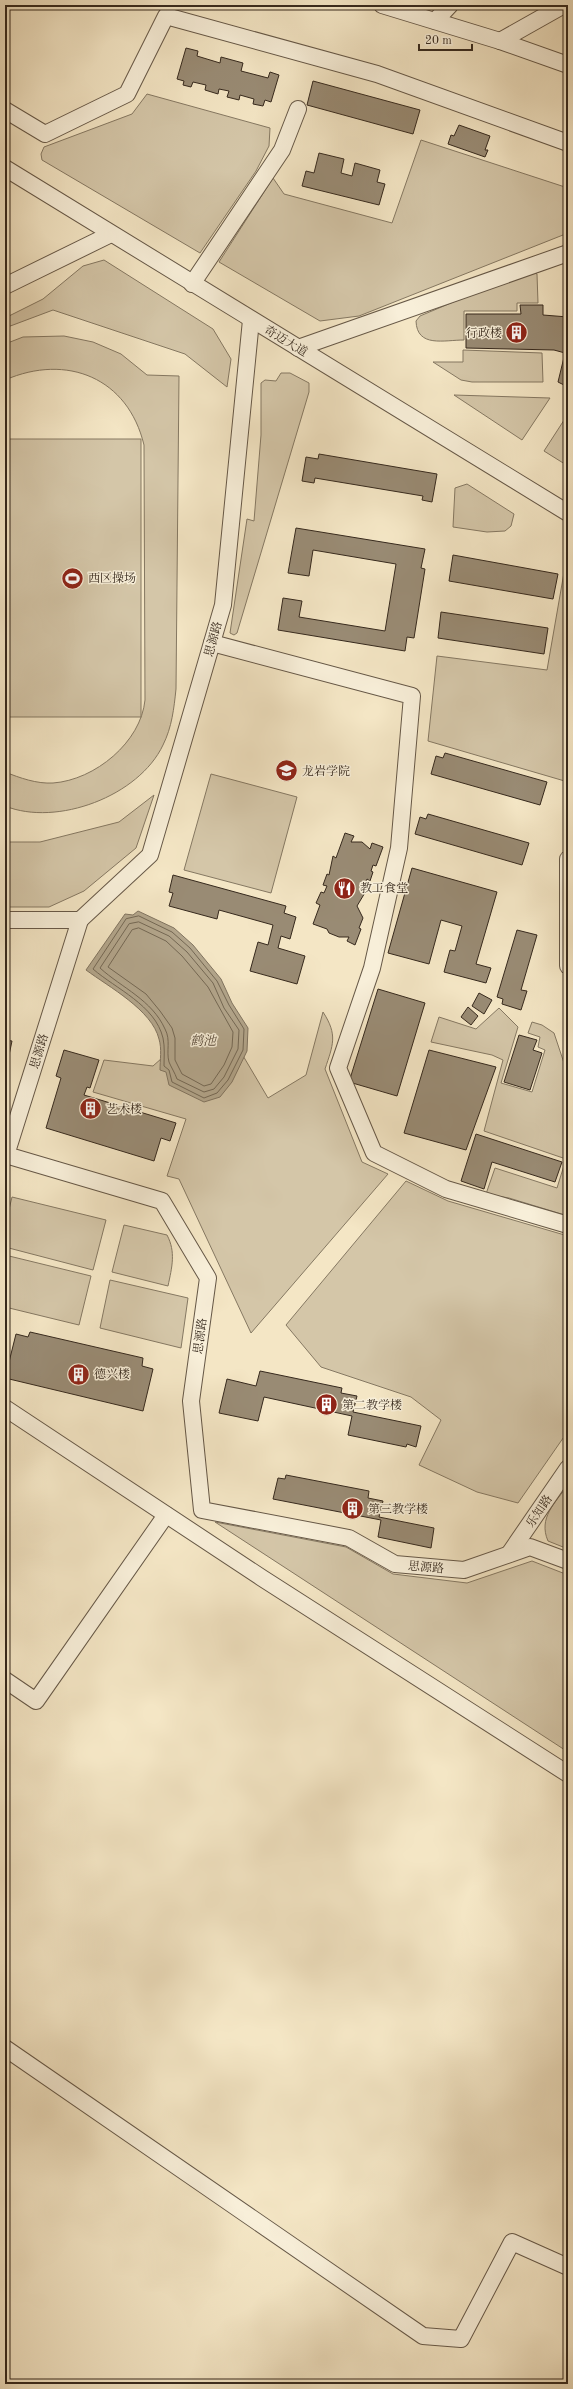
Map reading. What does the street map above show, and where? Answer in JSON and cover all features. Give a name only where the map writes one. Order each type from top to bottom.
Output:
[{"type":"street","points":[[382,5],[500,41],[568,65]]},
{"type":"street","points":[[435,21],[450,5]]},
{"type":"street","points":[[500,41],[564,5]]},
{"type":"street","points":[[5,110],[46,134],[127,94],[166,16],[376,74],[568,143]]},
{"type":"street","points":[[192,284],[282,150],[298,109]]},
{"type":"street","name":"奇迈大道","points":[[5,168],[192,284],[568,513]]},
{"type":"street","points":[[5,286],[111,234]]},
{"type":"street","points":[[298,348],[568,253]]},
{"type":"street","name":"思源路","points":[[251,320],[222,605],[150,856],[80,920],[6,1155],[162,1201],[208,1278],[191,1401],[202,1510],[349,1538],[395,1564],[464,1570],[530,1547],[568,1561]]},
{"type":"street","points":[[212,643],[412,696],[399,848],[372,968],[338,1068],[374,1154],[446,1189],[568,1225]]},
{"type":"street","points":[[568,859],[568,966]]},
{"type":"street","points":[[5,920],[80,920]]},
{"type":"street","points":[[5,1408],[166,1515],[568,1774]]},
{"type":"street","name":"乐知路","points":[[509,1554],[568,1468]]},
{"type":"street","points":[[5,1680],[36,1701],[166,1515]]},
{"type":"street","points":[[5,2048],[423,2336],[460,2339],[512,2242],[568,2267]]},
{"type":"shaded area","points":[[147,94],[270,128],[269,146],[256,171],[200,253],[42,160],[41,154],[44,147],[132,114]]},
{"type":"shaded area","points":[[421,140],[568,188],[568,233],[359,316],[320,321],[219,262],[273,178],[284,194],[392,223]]},
{"type":"shaded area","points":[[104,260],[213,329],[231,359],[227,387],[185,354],[53,310],[5,328],[5,318],[43,299],[83,266]]},
{"type":"shaded area","points":[[527,271],[532,271],[537,274],[538,303],[517,303],[517,311],[464,311],[464,340],[433,341],[426,339],[418,330],[416,321],[420,316]]},
{"type":"shaded area","points":[[64,336],[93,342],[121,354],[147,375],[179,376],[176,689],[169,731],[163,745],[151,763],[136,779],[116,792],[94,802],[72,809],[48,812],[26,812],[5,806],[5,772],[41,783],[53,783],[85,775],[113,756],[125,744],[135,730],[142,716],[145,700],[144,445],[136,422],[124,403],[109,388],[92,377],[72,371],[51,369],[28,372],[5,380],[5,344],[23,337]]},
{"type":"shaded area","points":[[463,350],[542,353],[543,382],[472,382],[461,380],[433,362],[463,362]]},
{"type":"shaded area","points":[[281,373],[290,373],[309,383],[309,392],[237,633],[234,635],[230,633],[247,519],[254,521],[261,435],[261,383],[265,380],[276,381]]},
{"type":"shaded area","points":[[454,395],[550,398],[522,440]]},
{"type":"shaded area","points":[[568,414],[568,466],[544,451]]},
{"type":"shaded area","name":"西区操场","points":[[5,439],[141,439],[141,717],[5,717]]},
{"type":"shaded area","points":[[467,484],[514,514],[511,526],[505,531],[487,532],[453,527],[455,488]]},
{"type":"shaded area","points":[[566,561],[568,562],[568,782],[428,741],[437,656],[547,670]]},
{"type":"shaded area","points":[[211,774],[297,797],[271,893],[184,870]]},
{"type":"shaded area","points":[[154,795],[136,848],[84,891],[49,907],[5,907],[5,842],[40,842],[119,822]]},
{"type":"shaded area","points":[[499,1008],[518,1027],[501,1083],[532,1092],[545,1050],[538,1047],[540,1037],[528,1033],[532,1022],[542,1025],[554,1033],[568,1075],[568,1216],[509,1198],[486,1194],[495,1168],[557,1188],[566,1159],[484,1131],[503,1060],[492,1055],[431,1042],[439,1017],[476,1029]]},
{"type":"shaded area","points":[[216,1010],[268,1098],[306,1075],[323,1012],[331,1027],[333,1040],[325,1069],[362,1162],[388,1174],[251,1333],[179,1179],[167,1176],[186,1119],[93,1092],[104,1060],[153,1066]]},
{"type":"shaded area","points":[[406,1181],[448,1201],[568,1236],[568,1431],[518,1503],[477,1492],[419,1465],[441,1420],[411,1397],[321,1367],[286,1325]]},
{"type":"shaded area","points":[[12,1197],[106,1220],[93,1270],[5,1247],[5,1226]]},
{"type":"shaded area","points":[[124,1225],[167,1235],[172,1247],[172,1266],[168,1286],[112,1272]]},
{"type":"shaded area","points":[[5,1255],[91,1276],[79,1325],[5,1307]]},
{"type":"shaded area","points":[[110,1280],[188,1298],[181,1348],[100,1328]]},
{"type":"shaded area","points":[[568,1485],[568,1549],[548,1541],[545,1533],[545,1525],[549,1511]]},
{"type":"shaded area","points":[[215,1522],[346,1547],[393,1574],[467,1583],[532,1561],[568,1575],[568,1752]]},
{"type":"water","name":"鹤池","points":[[138,911],[174,928],[193,945],[221,979],[232,1003],[248,1028],[247,1051],[232,1082],[220,1097],[204,1102],[169,1085],[166,1072],[160,1070],[161,1051],[159,1039],[155,1028],[148,1018],[128,1000],[86,970],[125,914],[133,915]]},
{"type":"building","points":[[186,48],[198,51],[197,56],[220,63],[221,57],[243,63],[241,71],[268,78],[270,72],[279,75],[271,102],[265,100],[263,106],[253,104],[254,99],[240,95],[239,100],[227,97],[229,91],[219,89],[218,94],[205,90],[206,85],[193,82],[191,87],[183,85],[184,81],[177,79]]},
{"type":"building","points":[[313,81],[420,110],[413,134],[307,105]]},
{"type":"building","points":[[459,125],[490,136],[485,150],[488,150],[485,157],[448,144],[451,135],[454,136]]},
{"type":"building","points":[[319,153],[344,159],[341,173],[352,176],[355,163],[380,170],[377,182],[385,184],[379,205],[302,186],[306,171],[314,173]]},
{"type":"building","name":"行政楼","points":[[520,305],[543,305],[543,315],[568,317],[568,387],[558,382],[565,353],[554,350],[466,348],[466,314],[521,314]]},
{"type":"building","points":[[319,454],[437,474],[432,502],[422,500],[423,496],[315,478],[314,483],[302,481],[306,457],[318,459]]},
{"type":"building","points":[[296,528],[425,549],[421,568],[425,569],[414,638],[407,637],[405,651],[278,630],[283,598],[302,601],[299,617],[385,631],[396,564],[313,550],[309,576],[288,573]]},
{"type":"building","points":[[453,555],[558,574],[553,599],[449,581]]},
{"type":"building","points":[[441,612],[548,628],[544,654],[438,638]]},
{"type":"building","points":[[445,753],[547,782],[540,805],[431,774],[436,756],[443,758]]},
{"type":"building","points":[[428,814],[529,843],[522,865],[415,834],[420,817],[426,819]]},
{"type":"building","name":"教工食堂","points":[[345,833],[354,836],[351,842],[362,842],[370,849],[372,843],[383,847],[376,866],[373,865],[371,871],[373,872],[370,881],[367,879],[363,889],[366,891],[357,906],[363,918],[359,928],[361,929],[355,945],[347,941],[349,937],[339,937],[329,933],[327,929],[313,924],[320,905],[316,903],[321,892],[324,893],[327,886],[323,885],[327,874],[329,875],[333,856],[336,858]]},
{"type":"building","points":[[412,868],[497,892],[476,964],[491,968],[486,983],[444,972],[450,950],[455,951],[462,926],[441,920],[429,964],[388,953]]},
{"type":"building","points":[[173,875],[286,906],[284,913],[296,917],[290,939],[281,936],[278,948],[305,956],[297,984],[250,971],[258,942],[268,945],[273,925],[219,910],[217,919],[169,906],[173,893],[169,892]]},
{"type":"building","points":[[517,930],[537,935],[521,990],[527,991],[521,1010],[502,1004],[503,999],[497,997]]},
{"type":"building","points":[[378,989],[425,1003],[397,1096],[349,1082]]},
{"type":"building","points":[[479,993],[492,1000],[484,1014],[472,1006]]},
{"type":"building","points":[[468,1007],[478,1016],[471,1025],[461,1017]]},
{"type":"building","points":[[519,1035],[537,1040],[533,1050],[542,1053],[530,1090],[504,1082]]},
{"type":"building","points":[[5,1040],[12,1041],[8,1060],[5,1060]]},
{"type":"building","name":"艺术楼","points":[[64,1050],[99,1060],[90,1088],[87,1087],[84,1095],[176,1123],[170,1141],[161,1138],[154,1161],[46,1128],[61,1078],[56,1076]]},
{"type":"building","points":[[429,1050],[496,1067],[466,1150],[404,1133]]},
{"type":"building","points":[[476,1134],[562,1162],[555,1182],[492,1162],[484,1189],[461,1181]]},
{"type":"building","name":"德兴楼","points":[[30,1332],[143,1358],[142,1366],[153,1369],[143,1411],[5,1378],[16,1334],[28,1337]]},
{"type":"building","name":"第二教学楼","points":[[260,1371],[342,1388],[341,1393],[357,1396],[353,1412],[421,1426],[416,1447],[407,1444],[406,1447],[348,1435],[352,1416],[264,1397],[258,1421],[219,1413],[227,1379],[256,1386]]},
{"type":"building","name":"第三教学楼","points":[[286,1475],[369,1491],[368,1498],[383,1501],[379,1517],[434,1528],[431,1548],[378,1537],[381,1520],[273,1499],[278,1478],[285,1479]]},
{"type":"place","name":"行政楼","points":[[517,333]]},
{"type":"place","name":"西区操场","points":[[73,578]]},
{"type":"place","name":"龙岩学院","points":[[286,771]]},
{"type":"place","name":"教工食堂","points":[[345,888]]},
{"type":"place","name":"艺术楼","points":[[91,1109]]},
{"type":"place","name":"德兴楼","points":[[79,1374]]},
{"type":"place","name":"第二教学楼","points":[[327,1405]]},
{"type":"place","name":"第三教学楼","points":[[353,1509]]}]
